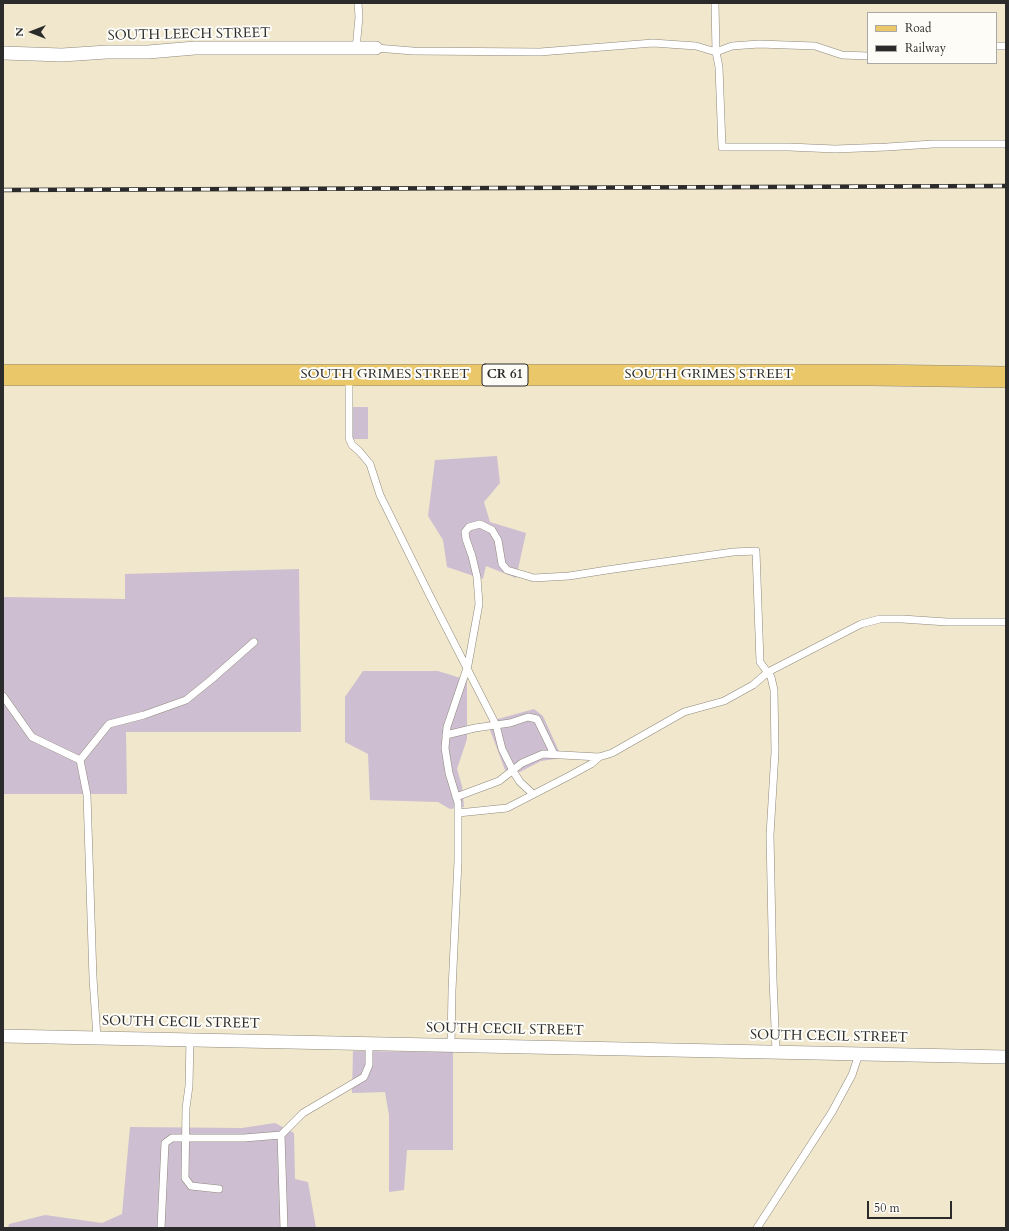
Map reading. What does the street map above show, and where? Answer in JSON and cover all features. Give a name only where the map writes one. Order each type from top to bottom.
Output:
[{"type":"main road","name":"SOUTH GRIMES STREET","points":[[3,375],[1003,376]]},
{"type":"street","name":"SOUTH LEECH STREET","points":[[3,52],[62,54],[148,52],[196,48],[376,48]]},
{"type":"street","name":"SOUTH CECIL STREET","points":[[3,1036],[1006,1057]]},
{"type":"lane","points":[[356,48],[359,17],[358,3]]},
{"type":"lane","points":[[715,3],[716,52],[719,67],[722,147],[835,149],[933,144],[1006,144]]},
{"type":"lane","points":[[376,48],[413,51],[540,52],[653,43],[696,46],[716,52],[732,46],[759,44],[815,46],[842,55],[867,56]]},
{"type":"lane","points":[[349,375],[349,438],[352,445],[370,464],[380,495],[496,725],[502,749],[520,782],[533,794]]},
{"type":"lane","points":[[451,1045],[458,861],[458,803],[445,748],[447,727],[467,669],[479,604],[477,577],[465,532],[469,527],[480,524],[492,530],[498,540],[502,564],[506,570],[534,578],[569,576],[733,552],[756,551],[760,662],[771,677],[774,690],[775,752],[770,835],[776,1052]]},
{"type":"lane","points":[[456,797],[499,781],[522,763],[543,754],[599,757],[612,753],[684,712],[724,701],[753,685],[768,672],[861,624],[880,619],[902,618],[947,622],[1006,622]]},
{"type":"lane","points":[[80,760],[109,724],[144,715],[186,700],[212,680],[254,642]]},
{"type":"lane","points":[[3,696],[32,737],[80,760]]},
{"type":"lane","points":[[446,735],[475,728],[510,723],[528,717],[537,720],[554,754]]},
{"type":"lane","points":[[458,812],[486,811],[508,808],[591,764],[599,757]]},
{"type":"lane","points":[[80,760],[87,795],[93,978],[97,1038]]},
{"type":"lane","points":[[190,1040],[189,1086],[186,1108],[185,1178],[191,1186],[219,1189]]},
{"type":"lane","points":[[161,1228],[165,1143],[172,1138],[244,1138],[281,1135],[303,1113],[364,1077],[369,1065],[369,1043]]},
{"type":"lane","points":[[756,1228],[832,1112],[852,1075],[859,1054]]},
{"type":"lane","points":[[281,1135],[284,1228]]},
{"type":"shaded area","points":[[351,407],[368,407],[368,439],[351,439]]},
{"type":"shaded area","points":[[497,456],[500,483],[484,502],[490,522],[526,533],[516,578],[486,566],[483,579],[447,567],[443,540],[428,516],[435,460]]},
{"type":"shaded area","points":[[299,569],[301,732],[126,732],[127,794],[3,794],[3,597],[125,599],[125,574]]},
{"type":"shaded area","points":[[363,671],[438,671],[467,680],[467,739],[457,769],[462,786],[464,807],[450,809],[438,802],[370,800],[368,754],[345,742],[345,697]]},
{"type":"shaded area","points":[[534,709],[543,716],[562,758],[541,761],[520,772],[505,770],[487,722]]},
{"type":"shaded area","points":[[353,1051],[453,1052],[453,1150],[407,1150],[404,1190],[389,1192],[389,1115],[385,1092],[352,1093]]},
{"type":"shaded area","points":[[275,1123],[294,1133],[295,1179],[308,1182],[316,1228],[8,1228],[9,1224],[45,1215],[102,1223],[122,1214],[130,1127],[242,1128]]},
{"type":"railway","points":[[3,190],[1006,186]]}]
